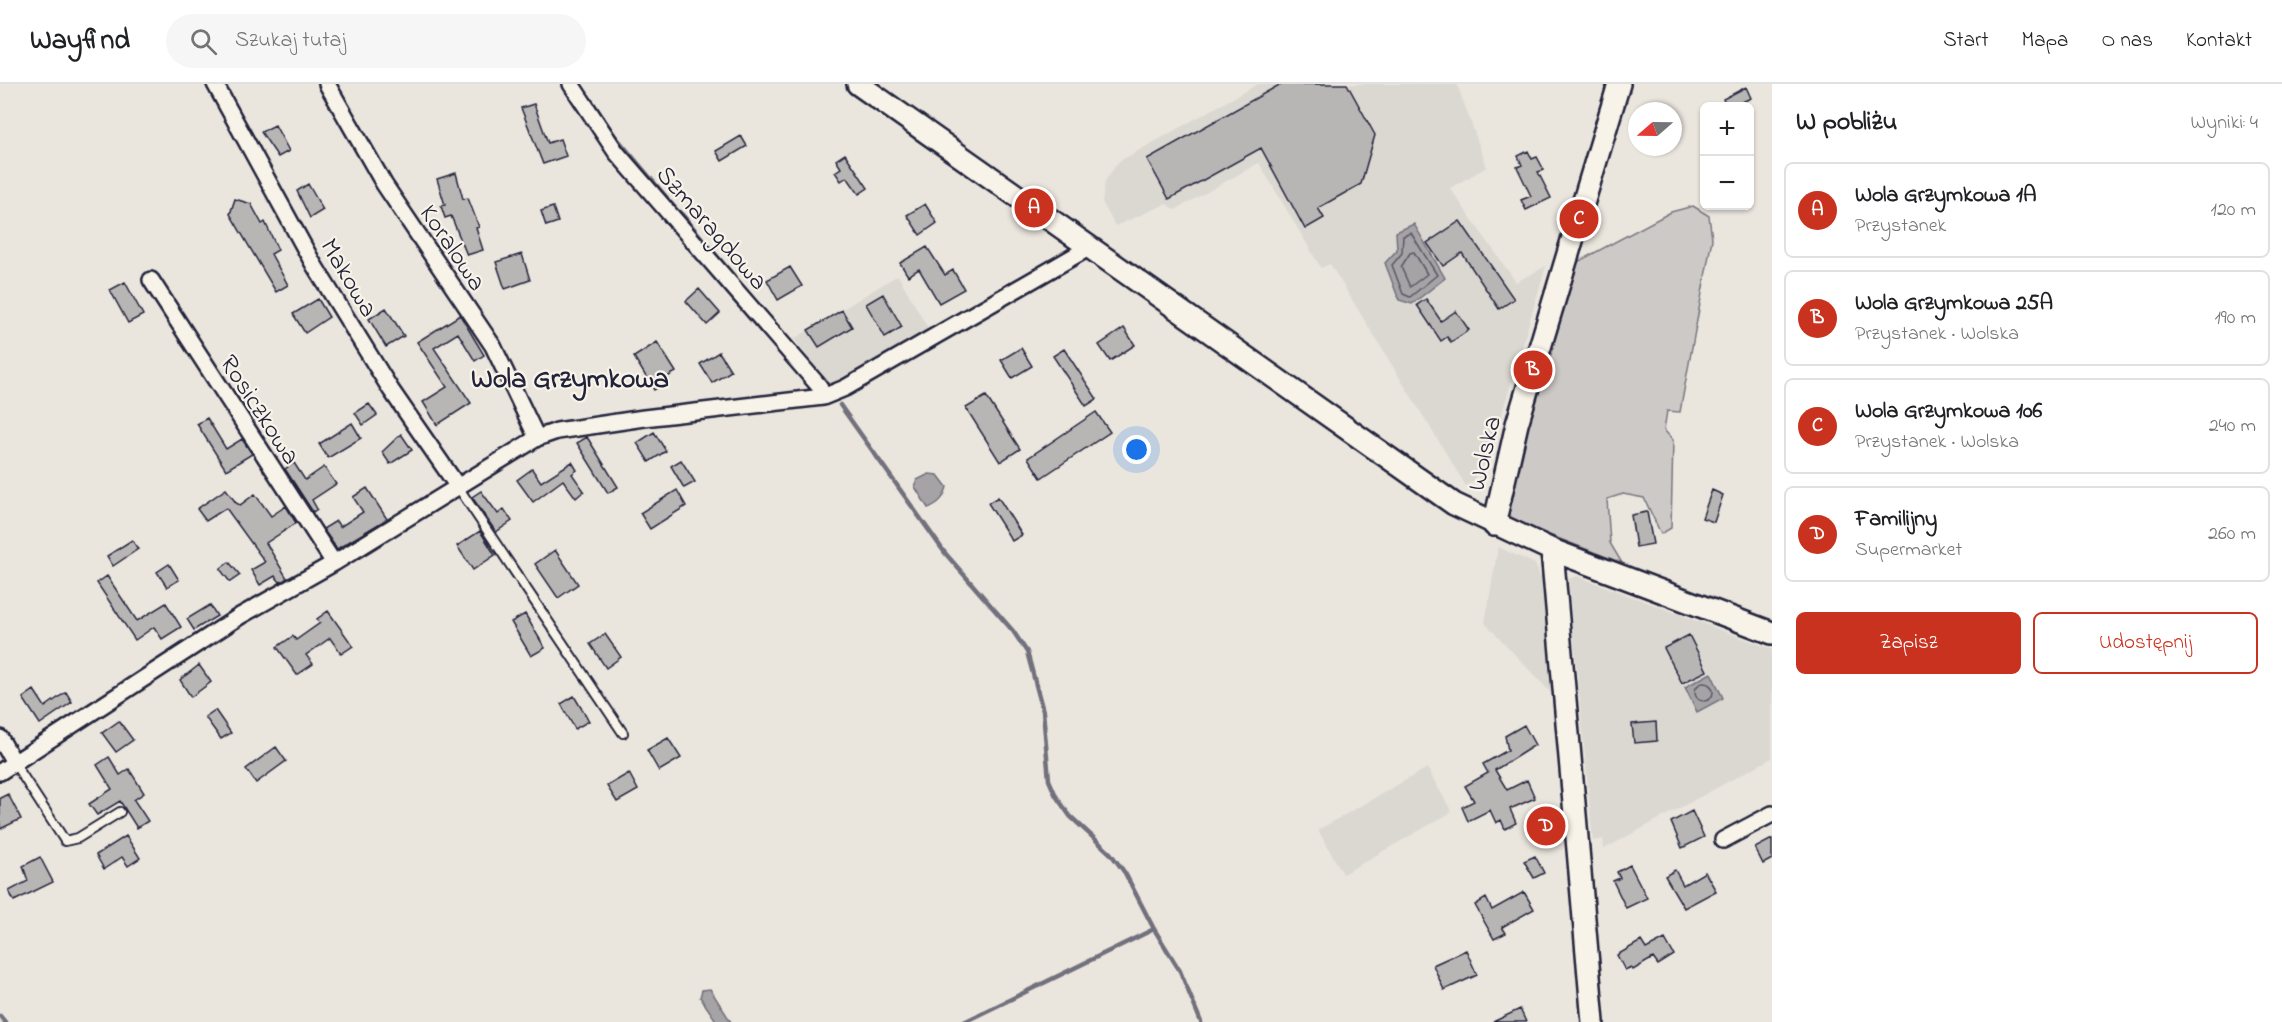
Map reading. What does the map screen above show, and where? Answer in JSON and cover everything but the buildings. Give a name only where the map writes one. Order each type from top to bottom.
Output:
[{"type":"street","name":"Makowa","points":[[214,84],[314,265],[392,390],[458,486]]},
{"type":"street","name":"Koralowa","points":[[327,84],[384,184],[493,346],[537,438]]},
{"type":"street","name":"Szmaragdowa","points":[[572,84],[616,152],[819,386],[823,397]]},
{"type":"street","points":[[858,84],[1454,504],[1494,525],[1552,550],[1772,633]]},
{"type":"street","name":"Wolska","points":[[1494,525],[1517,424],[1619,84]]},
{"type":"street","points":[[0,772],[240,616],[334,563],[537,438],[557,431],[644,418],[823,397],[866,377],[1090,247]]},
{"type":"street","name":"Rosiczkowa","points":[[150,280],[334,563]]},
{"type":"street","points":[[1552,550],[1593,1022]]},
{"type":"street","points":[[0,738],[15,764]]},
{"type":"street","points":[[1723,840],[1772,814]]},
{"type":"lane","points":[[458,486],[623,733]]},
{"type":"lane","points":[[15,764],[65,841],[78,838],[120,812]]},
{"type":"shaded area","points":[[1258,84],[1457,84],[1487,167],[1450,188],[1516,282],[1546,266],[1487,464],[1481,466],[1473,481],[1466,486],[1330,264],[1321,268],[1259,163],[1175,210],[1166,204],[1115,226],[1102,202],[1105,181],[1118,162]]},
{"type":"shaded area","points":[[1693,206],[1709,216],[1712,239],[1680,412],[1667,411],[1664,430],[1673,440],[1671,528],[1661,534],[1644,498],[1623,494],[1607,499],[1610,543],[1622,563],[1503,517],[1568,267],[1671,212]]},
{"type":"shaded area","points":[[898,275],[930,332],[829,386],[794,339]]},
{"type":"shaded area","points":[[1498,547],[1535,564],[1541,578],[1552,694],[1485,623]]},
{"type":"shaded area","points":[[1577,576],[1772,649],[1772,758],[1604,849],[1603,839],[1593,841],[1568,579]]},
{"type":"shaded area","points":[[1427,768],[1452,812],[1343,874],[1318,830]]},
{"type":"water","points":[[1414,224],[1445,278],[1412,304],[1399,300],[1385,263],[1397,250],[1396,232]]},
{"type":"water","points":[[929,474],[938,475],[947,487],[941,500],[928,508],[915,487],[917,480]]},
{"type":"water","points":[[1711,673],[1723,698],[1697,712],[1685,687]]},
{"type":"water","points":[[710,989],[731,1022],[717,1022],[700,997],[702,990]]},
{"type":"waterway","points":[[593,103],[615,136],[667,198]]},
{"type":"waterway","points":[[680,212],[736,279]]},
{"type":"waterway","points":[[840,405],[945,553],[1013,631],[1027,652],[1043,711],[1049,780],[1056,796],[1070,816],[1111,854],[1125,873],[1154,929],[1180,971],[1201,1022]]},
{"type":"waterway","points":[[964,1022],[1154,929]]},
{"type":"waterway","points":[[0,1016],[5,1022]]},
{"type":"place","name":"Wola Grzymkowa 1A","points":[[1034,208]]},
{"type":"place","name":"Wola Grzymkowa 106","points":[[1579,219]]},
{"type":"place","name":"Wola Grzymkowa 25A","points":[[1533,370]]},
{"type":"place","name":"Familijny","points":[[1546,826]]},
{"type":"district","name":"Wola Grzymkowa","points":[[570,377]]}]
